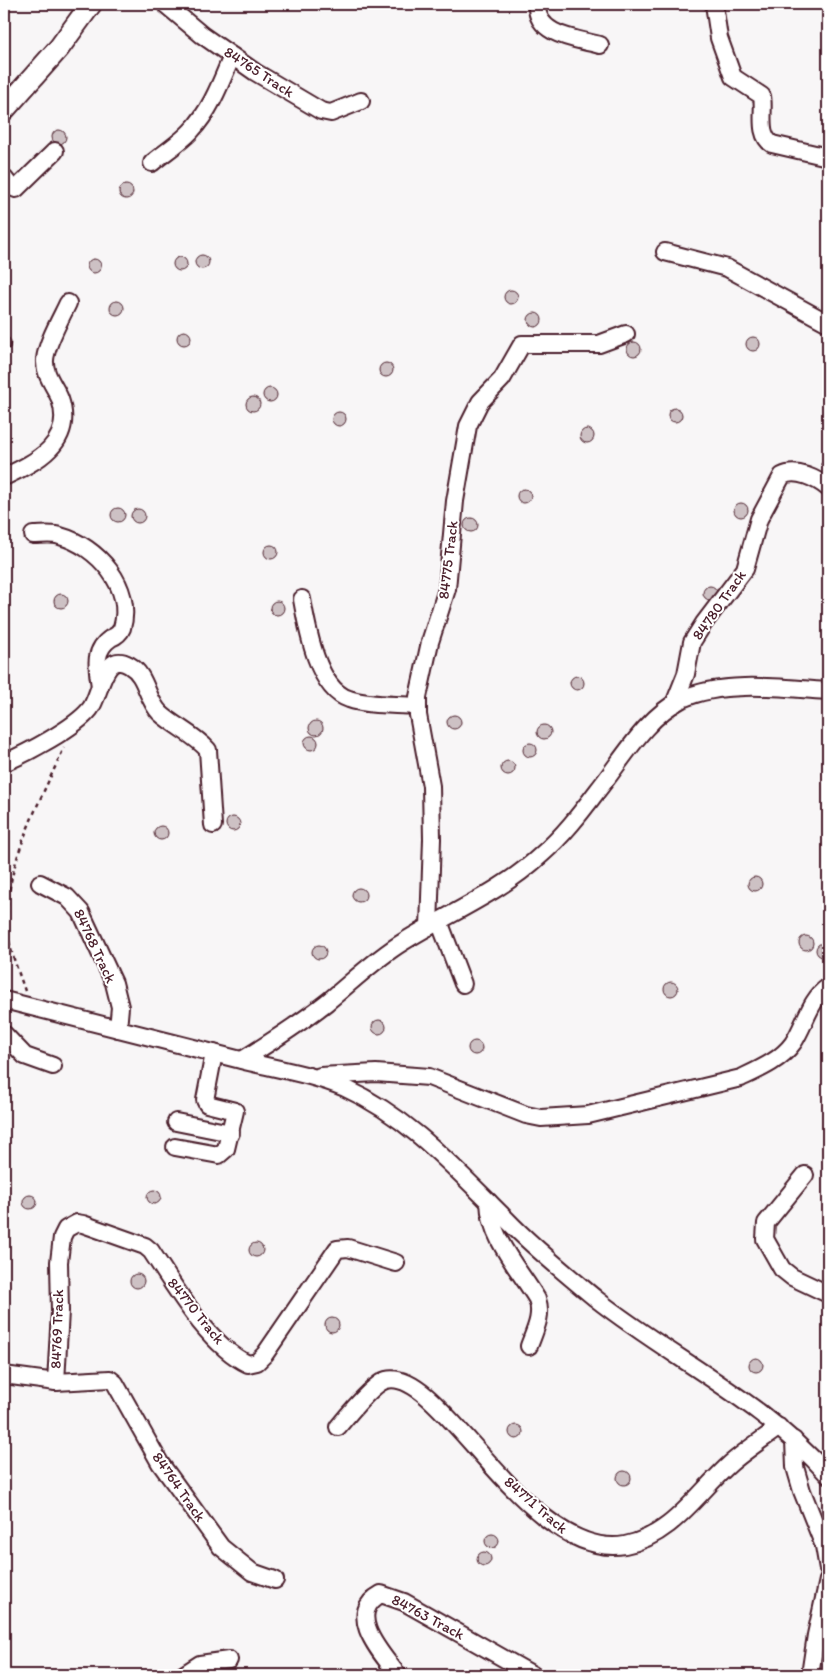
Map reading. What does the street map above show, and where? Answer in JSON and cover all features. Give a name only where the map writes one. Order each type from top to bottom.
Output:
[{"type":"main road","points":[[4,110],[59,48],[91,4]]},
{"type":"street","name":"84765 Track","points":[[165,4],[232,56],[321,111],[330,113],[361,101]]},
{"type":"street","points":[[537,4],[540,18],[551,30],[600,45]]},
{"type":"street","points":[[714,4],[719,38],[733,77],[762,96],[764,131],[767,141],[772,144],[828,157]]},
{"type":"street","points":[[152,163],[188,134],[200,120],[218,90],[232,56]]},
{"type":"street","points":[[4,178],[11,187],[16,189],[55,151]]},
{"type":"street","points":[[665,252],[726,268],[828,322]]},
{"type":"street","points":[[4,477],[33,463],[52,448],[59,438],[63,411],[60,400],[48,376],[45,360],[68,303]]},
{"type":"street","name":"84775 Track","points":[[434,924],[431,786],[417,706],[430,642],[447,589],[459,470],[466,433],[473,413],[480,402],[502,379],[522,344],[599,344],[626,334]]},
{"type":"street","name":"84780 Track","points":[[674,704],[686,674],[692,642],[696,633],[745,569],[759,519],[780,479],[784,474],[792,472],[828,488]]},
{"type":"street","points":[[33,535],[59,535],[81,545],[103,562],[117,582],[122,595],[122,627],[120,632],[100,648],[97,654],[100,689]]},
{"type":"street","points":[[302,599],[313,646],[332,690],[348,699],[358,701],[417,706]]},
{"type":"street","points":[[4,763],[73,725],[89,710],[100,689],[104,673],[108,667],[119,662],[127,664],[138,673],[151,700],[160,713],[205,747],[209,754],[213,825]]},
{"type":"street","points":[[242,1060],[306,1018],[377,960],[434,924],[492,892],[539,857],[566,832],[652,722],[674,704],[692,695],[718,690],[781,688],[828,691]]},
{"type":"street","name":"84768 Track","points":[[40,883],[67,897],[81,912],[118,998],[120,1008],[118,1029]]},
{"type":"street","points":[[434,924],[463,984]]},
{"type":"street","points":[[312,1077],[376,1073],[429,1077],[526,1115],[549,1118],[588,1115],[741,1078],[758,1070],[782,1055],[792,1044],[815,1000],[828,987]]},
{"type":"street","points":[[4,1000],[312,1077],[364,1097],[402,1120],[450,1162],[535,1247],[597,1299],[779,1427],[828,1475]]},
{"type":"street","points":[[4,1034],[25,1056],[53,1066]]},
{"type":"street","points":[[174,1147],[219,1155],[226,1149],[235,1111],[207,1104],[205,1100],[214,1053]]},
{"type":"street","points":[[176,1122],[231,1132]]},
{"type":"street","points":[[805,1175],[766,1223],[765,1239],[782,1269],[804,1284],[828,1294]]},
{"type":"street","points":[[489,1202],[490,1215],[495,1232],[540,1306],[538,1322],[529,1346]]},
{"type":"street","name":"84770 Track","points":[[68,1227],[76,1223],[83,1224],[146,1246],[152,1251],[202,1323],[224,1347],[248,1364],[257,1362],[265,1354],[337,1249],[348,1248],[396,1263]]},
{"type":"street","name":"84769 Track","points":[[4,1375],[56,1382],[60,1311],[60,1250],[64,1232],[68,1227]]},
{"type":"street","name":"84764 Track","points":[[56,1382],[110,1379],[119,1388],[160,1463],[221,1547],[252,1572],[275,1580]]},
{"type":"street","name":"84771 Track","points":[[338,1427],[383,1381],[394,1379],[404,1382],[433,1401],[487,1463],[556,1526],[587,1542],[612,1546],[639,1541],[682,1515],[731,1464],[779,1427]]},
{"type":"street","points":[[794,1440],[795,1467],[802,1491],[824,1546],[828,1569]]},
{"type":"street","points":[[810,1675],[816,1635],[828,1580]]},
{"type":"street","name":"84763 Track","points":[[398,1675],[373,1642],[365,1623],[369,1604],[381,1594],[404,1602],[532,1675]]},
{"type":"street","points":[[183,1675],[200,1664],[229,1660]]},
{"type":"path","points":[[29,1006],[8,935],[7,892],[12,867],[73,725]]},
{"type":"building","points":[[59,130],[64,132],[66,137],[64,142],[59,144],[54,142],[52,137],[54,132]]},
{"type":"building","points":[[126,185],[131,187],[133,192],[131,197],[126,199],[121,197],[119,192],[121,187]]},
{"type":"building","points":[[202,255],[207,257],[209,262],[207,267],[202,269],[197,267],[195,262],[197,257]]},
{"type":"building","points":[[180,257],[185,259],[187,264],[185,269],[180,271],[175,269],[173,264],[175,259]]},
{"type":"building","points":[[94,259],[99,261],[101,266],[99,271],[94,273],[89,271],[87,266],[89,261]]},
{"type":"building","points":[[511,290],[516,292],[518,297],[516,302],[511,304],[506,302],[504,297],[506,292]]},
{"type":"building","points":[[117,301],[122,303],[124,308],[122,313],[117,315],[112,313],[110,308],[112,303]]},
{"type":"building","points":[[535,313],[540,315],[542,320],[540,325],[535,327],[530,325],[528,320],[530,315]]},
{"type":"building","points":[[184,331],[189,333],[191,338],[189,343],[184,345],[179,343],[177,338],[179,333]]},
{"type":"building","points":[[4,337],[9,338],[11,342],[10,348],[6,350],[4,350]]},
{"type":"building","points":[[753,337],[758,339],[760,344],[758,349],[753,351],[748,349],[746,344],[748,339]]},
{"type":"building","points":[[634,342],[639,344],[641,349],[639,354],[634,356],[629,354],[627,349],[629,344]]},
{"type":"building","points":[[386,363],[391,365],[393,370],[391,375],[386,377],[381,375],[379,370],[381,365]]},
{"type":"building","points":[[270,388],[275,390],[277,395],[275,400],[270,402],[265,400],[263,395],[265,390]]},
{"type":"building","points":[[253,397],[258,399],[260,404],[258,409],[253,411],[248,409],[246,404],[248,399]]},
{"type":"building","points":[[675,408],[680,410],[682,415],[680,420],[675,422],[670,420],[668,415],[670,410]]},
{"type":"building","points":[[339,412],[344,414],[346,419],[344,424],[339,426],[334,424],[332,419],[334,414]]},
{"type":"building","points":[[587,429],[592,431],[594,436],[592,441],[587,443],[582,441],[580,436],[582,431]]},
{"type":"building","points":[[524,489],[529,491],[531,496],[529,501],[524,503],[519,501],[517,496],[519,491]]},
{"type":"building","points":[[741,503],[746,505],[748,510],[746,515],[741,517],[736,515],[734,510],[736,505]]},
{"type":"building","points":[[118,508],[123,510],[125,515],[123,520],[118,522],[113,520],[111,515],[113,510]]},
{"type":"building","points":[[138,509],[143,511],[145,516],[143,521],[138,523],[133,521],[131,516],[133,511]]},
{"type":"building","points":[[471,518],[476,520],[478,525],[476,530],[471,532],[466,530],[464,525],[466,520]]},
{"type":"building","points":[[271,545],[276,547],[278,552],[276,557],[271,559],[266,557],[264,552],[266,547]]},
{"type":"building","points":[[710,586],[715,588],[717,593],[715,598],[710,600],[705,598],[703,593],[705,588]]},
{"type":"building","points":[[61,594],[66,596],[68,601],[66,606],[61,608],[56,606],[54,601],[56,596]]},
{"type":"building","points":[[277,601],[282,603],[284,608],[282,613],[277,615],[272,613],[270,608],[272,603]]},
{"type":"building","points":[[577,676],[582,678],[584,683],[582,688],[577,690],[572,688],[570,683],[572,678]]},
{"type":"building","points":[[454,715],[459,717],[461,722],[459,727],[454,729],[449,727],[447,722],[449,717]]},
{"type":"building","points":[[316,721],[321,723],[323,728],[321,733],[316,735],[311,733],[309,728],[311,723]]},
{"type":"building","points":[[544,725],[549,727],[551,732],[549,737],[544,739],[539,737],[537,732],[539,727]]},
{"type":"building","points":[[311,736],[316,738],[318,743],[316,748],[311,750],[306,748],[304,743],[306,738]]},
{"type":"building","points":[[530,743],[535,745],[537,750],[535,755],[530,757],[525,755],[523,750],[525,745]]},
{"type":"building","points":[[508,761],[513,763],[515,768],[513,773],[508,775],[503,773],[501,768],[503,763]]},
{"type":"building","points":[[233,817],[238,819],[240,824],[238,829],[233,831],[228,829],[226,824],[228,819]]},
{"type":"building","points":[[4,820],[9,823],[10,827],[4,834]]},
{"type":"building","points":[[161,826],[166,828],[168,833],[166,838],[161,840],[156,838],[154,833],[156,828]]},
{"type":"building","points":[[755,877],[760,879],[762,884],[760,889],[755,891],[750,889],[748,884],[750,879]]},
{"type":"building","points":[[359,888],[364,890],[366,895],[364,900],[359,902],[354,900],[352,895],[354,890]]},
{"type":"building","points":[[806,936],[811,938],[813,943],[811,948],[806,950],[801,948],[799,943],[801,938]]},
{"type":"building","points":[[823,943],[828,945],[830,950],[828,955],[823,957],[818,955],[816,950],[818,945]]},
{"type":"building","points":[[319,945],[324,947],[326,952],[324,957],[319,959],[314,957],[312,952],[314,947]]},
{"type":"building","points":[[671,982],[676,984],[678,989],[676,994],[671,996],[666,994],[664,989],[666,984]]},
{"type":"building","points":[[379,1020],[384,1022],[386,1027],[384,1032],[379,1034],[374,1032],[372,1027],[374,1022]]},
{"type":"building","points":[[475,1041],[480,1043],[482,1048],[480,1053],[475,1055],[470,1053],[468,1048],[470,1043]]},
{"type":"building","points":[[154,1190],[159,1192],[161,1197],[159,1202],[154,1204],[149,1202],[147,1197],[149,1192]]},
{"type":"building","points":[[30,1195],[35,1197],[37,1202],[35,1207],[30,1209],[25,1207],[23,1202],[25,1197]]},
{"type":"building","points":[[256,1243],[261,1245],[263,1250],[261,1255],[256,1257],[251,1255],[249,1250],[251,1245]]},
{"type":"building","points":[[137,1274],[142,1276],[144,1281],[142,1286],[137,1288],[132,1286],[130,1281],[132,1276]]},
{"type":"building","points":[[332,1318],[337,1320],[339,1325],[337,1330],[332,1332],[327,1330],[325,1325],[327,1320]]},
{"type":"building","points":[[756,1358],[761,1360],[763,1365],[761,1370],[756,1372],[751,1370],[749,1365],[751,1360]]},
{"type":"building","points":[[516,1425],[521,1427],[523,1432],[521,1437],[516,1439],[511,1437],[509,1432],[511,1427]]},
{"type":"building","points":[[624,1471],[629,1473],[631,1478],[629,1483],[624,1485],[619,1483],[617,1478],[619,1473]]},
{"type":"building","points":[[492,1534],[497,1536],[499,1541],[497,1546],[492,1548],[487,1546],[485,1541],[487,1536]]},
{"type":"building","points":[[484,1552],[489,1554],[491,1559],[489,1564],[484,1566],[479,1564],[477,1559],[479,1554]]}]
